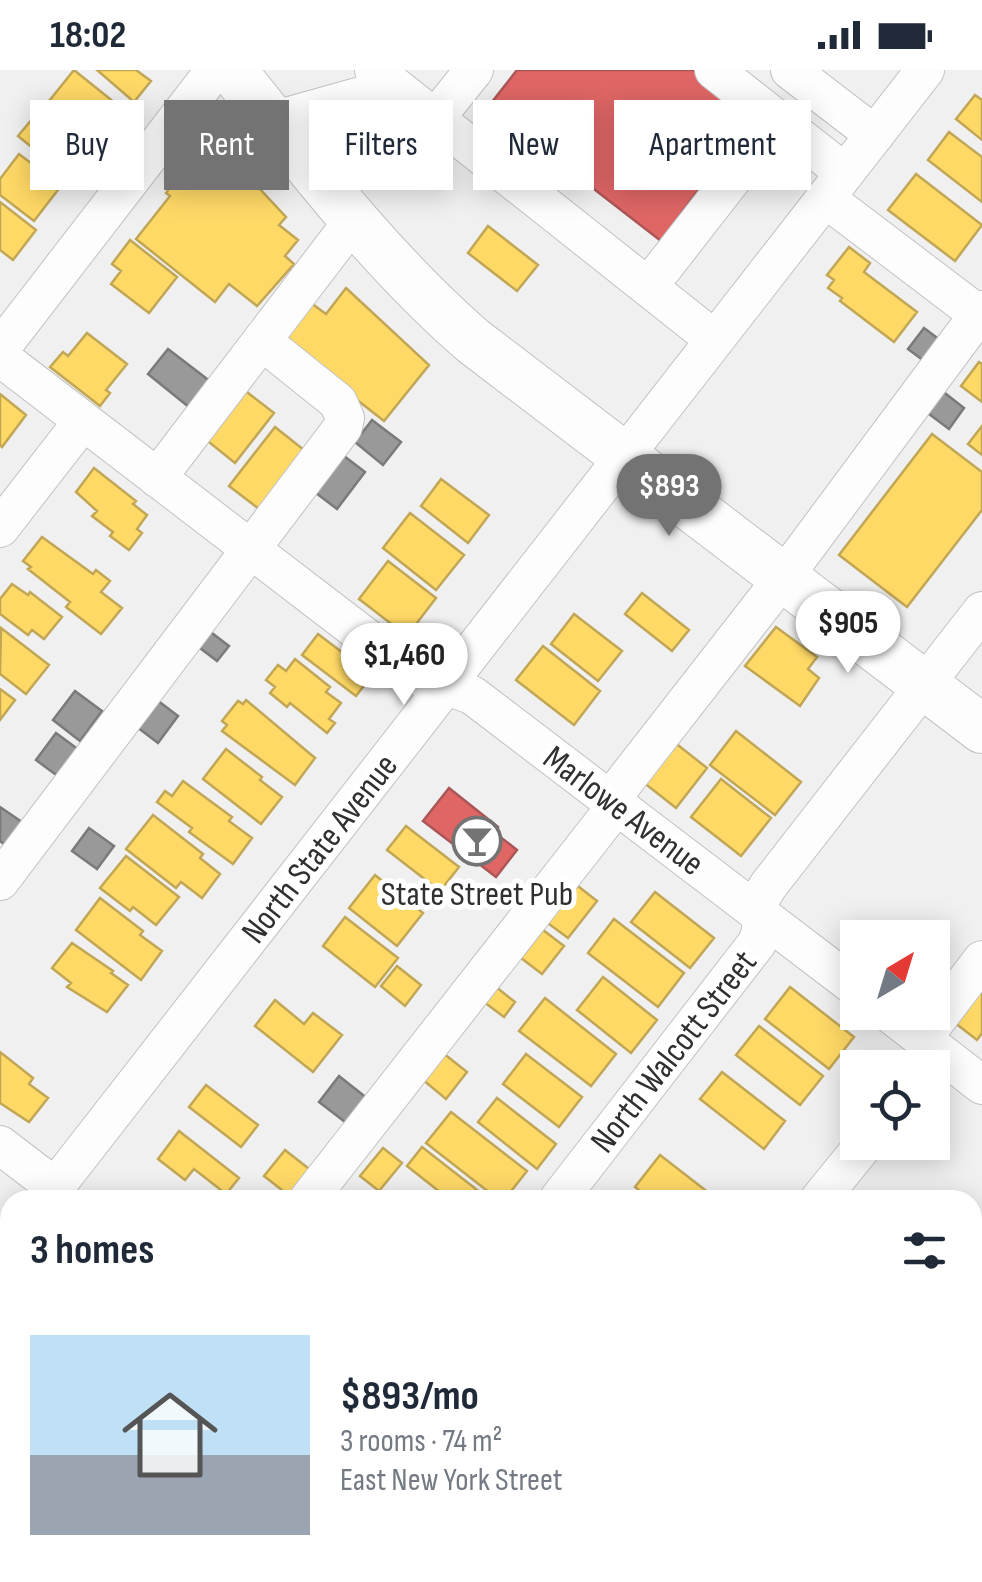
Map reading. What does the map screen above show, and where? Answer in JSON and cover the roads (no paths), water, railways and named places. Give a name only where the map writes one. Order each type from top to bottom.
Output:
[{"type":"main road","points":[[232,70],[256,100]]},
{"type":"main road","points":[[289,142],[411,285],[473,341],[982,729]]},
{"type":"street","points":[[0,349],[215,70]]},
{"type":"street","points":[[453,101],[474,70]]},
{"type":"street","points":[[714,70],[752,100]]},
{"type":"street","points":[[790,70],[874,135]]},
{"type":"street","name":"North State Avenue","points":[[53,1190],[925,70]]},
{"type":"street","points":[[289,114],[383,78],[410,100]]},
{"type":"street","points":[[453,135],[715,340]]},
{"type":"street","points":[[316,1190],[614,803],[981,314],[835,185],[811,158]]},
{"type":"street","points":[[157,478],[262,341],[339,204],[356,190]]},
{"type":"street","points":[[648,287],[724,190]]},
{"type":"street","points":[[0,880],[334,441],[345,418],[338,402],[262,341]]},
{"type":"street","name":"Marlowe Avenue","points":[[0,357],[415,675],[472,694],[840,976]]},
{"type":"street","points":[[0,528],[83,421]]},
{"type":"street","name":"North Walcott Street","points":[[566,1190],[757,943],[762,929],[757,904],[764,892],[982,611]]},
{"type":"street","points":[[927,1050],[982,960]]},
{"type":"street","points":[[905,1030],[924,1050]]},
{"type":"street","points":[[950,1066],[982,1085]]},
{"type":"street","points":[[0,1145],[46,1190]]},
{"type":"street","points":[[827,1190],[851,1160]]},
{"type":"place","name":"State Street Pub","points":[[477,841]]}]
